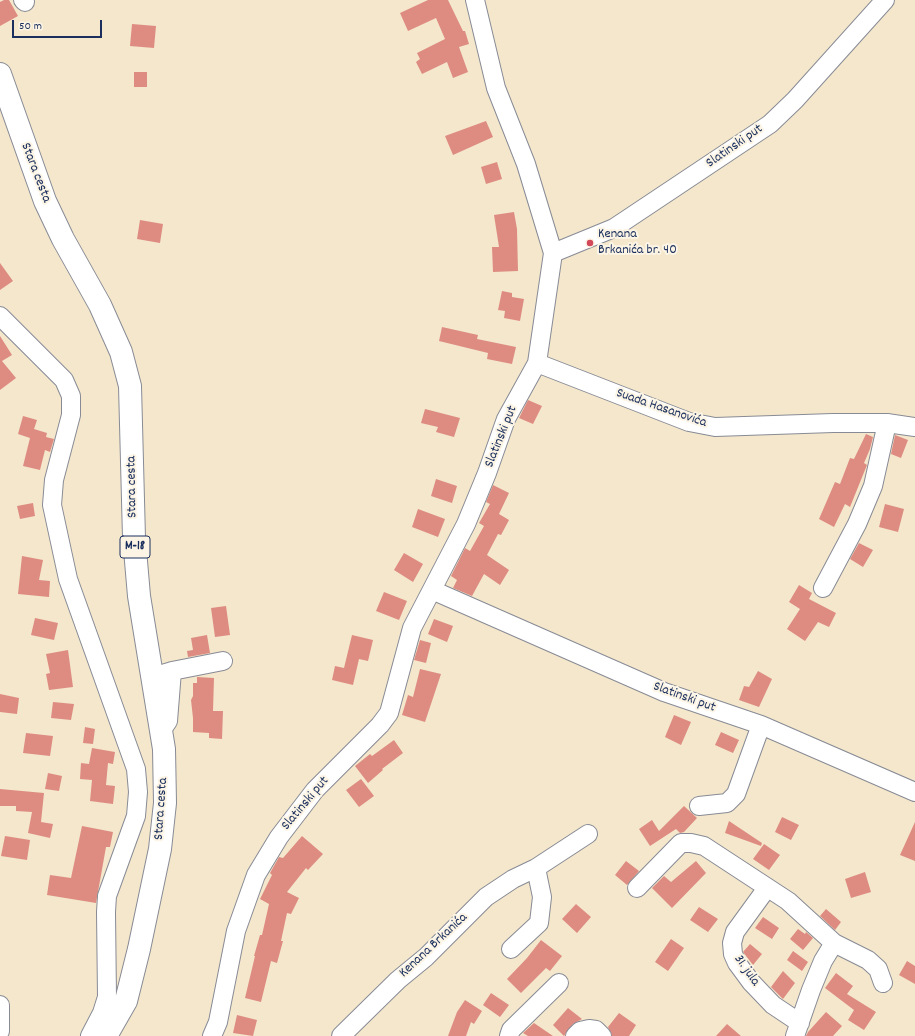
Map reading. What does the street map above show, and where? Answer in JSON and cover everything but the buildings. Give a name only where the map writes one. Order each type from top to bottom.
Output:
[{"type":"main road","name":"Stara cesta","points":[[0,74],[44,201],[63,239],[100,305],[121,352],[130,386],[134,538],[139,596],[162,674],[161,731],[164,749],[165,803],[160,849],[139,949],[126,1001],[106,1036]]},
{"type":"street","name":"Slatinski put","points":[[212,1036],[218,1022],[236,931],[256,875],[279,837],[315,790],[380,725],[389,712],[412,628],[466,524],[487,473],[506,419],[537,363],[554,253],[526,164],[496,88],[475,0]]},
{"type":"street","name":"Slatinski put","points":[[554,253],[614,228],[770,124],[795,100],[885,0]]},
{"type":"street","name":"Stara cesta","points":[[4,325],[64,380],[71,396],[71,415],[54,480],[52,505],[68,579],[136,769],[138,792],[136,816],[107,896],[107,997],[102,1013],[90,1036]]},
{"type":"street","name":"Suada Hasanovića","points":[[537,363],[689,422],[715,427],[833,423],[886,423],[915,427]]},
{"type":"street","points":[[823,588],[857,524],[873,486],[886,423]]},
{"type":"street","name":"Slatinski put","points":[[432,590],[664,692],[761,725],[915,792]]},
{"type":"street","points":[[162,674],[223,661]]},
{"type":"street","points":[[699,806],[727,803],[736,794],[761,725]]},
{"type":"street","name":"Kenana Brkanića","points":[[340,1036],[398,980],[426,957],[486,897],[513,879],[536,868],[588,834]]},
{"type":"street","points":[[637,888],[681,843],[691,843],[704,846],[788,901],[834,943],[868,960],[878,969],[883,983]]},
{"type":"street","points":[[511,949],[539,923],[542,897],[536,868]]},
{"type":"street","name":"31. jula","points":[[767,888],[735,932],[732,943],[733,954],[737,963],[757,988],[797,1030],[816,978],[834,943]]},
{"type":"street","points":[[509,1036],[511,1030],[558,983]]},
{"type":"street","points":[[0,1005],[0,1031]]},
{"type":"street","points":[[575,1036],[580,1031],[589,1029],[596,1030],[602,1036]]},
{"type":"place","name":"Kenana Brkanića br. 40","points":[[590,243]]}]
